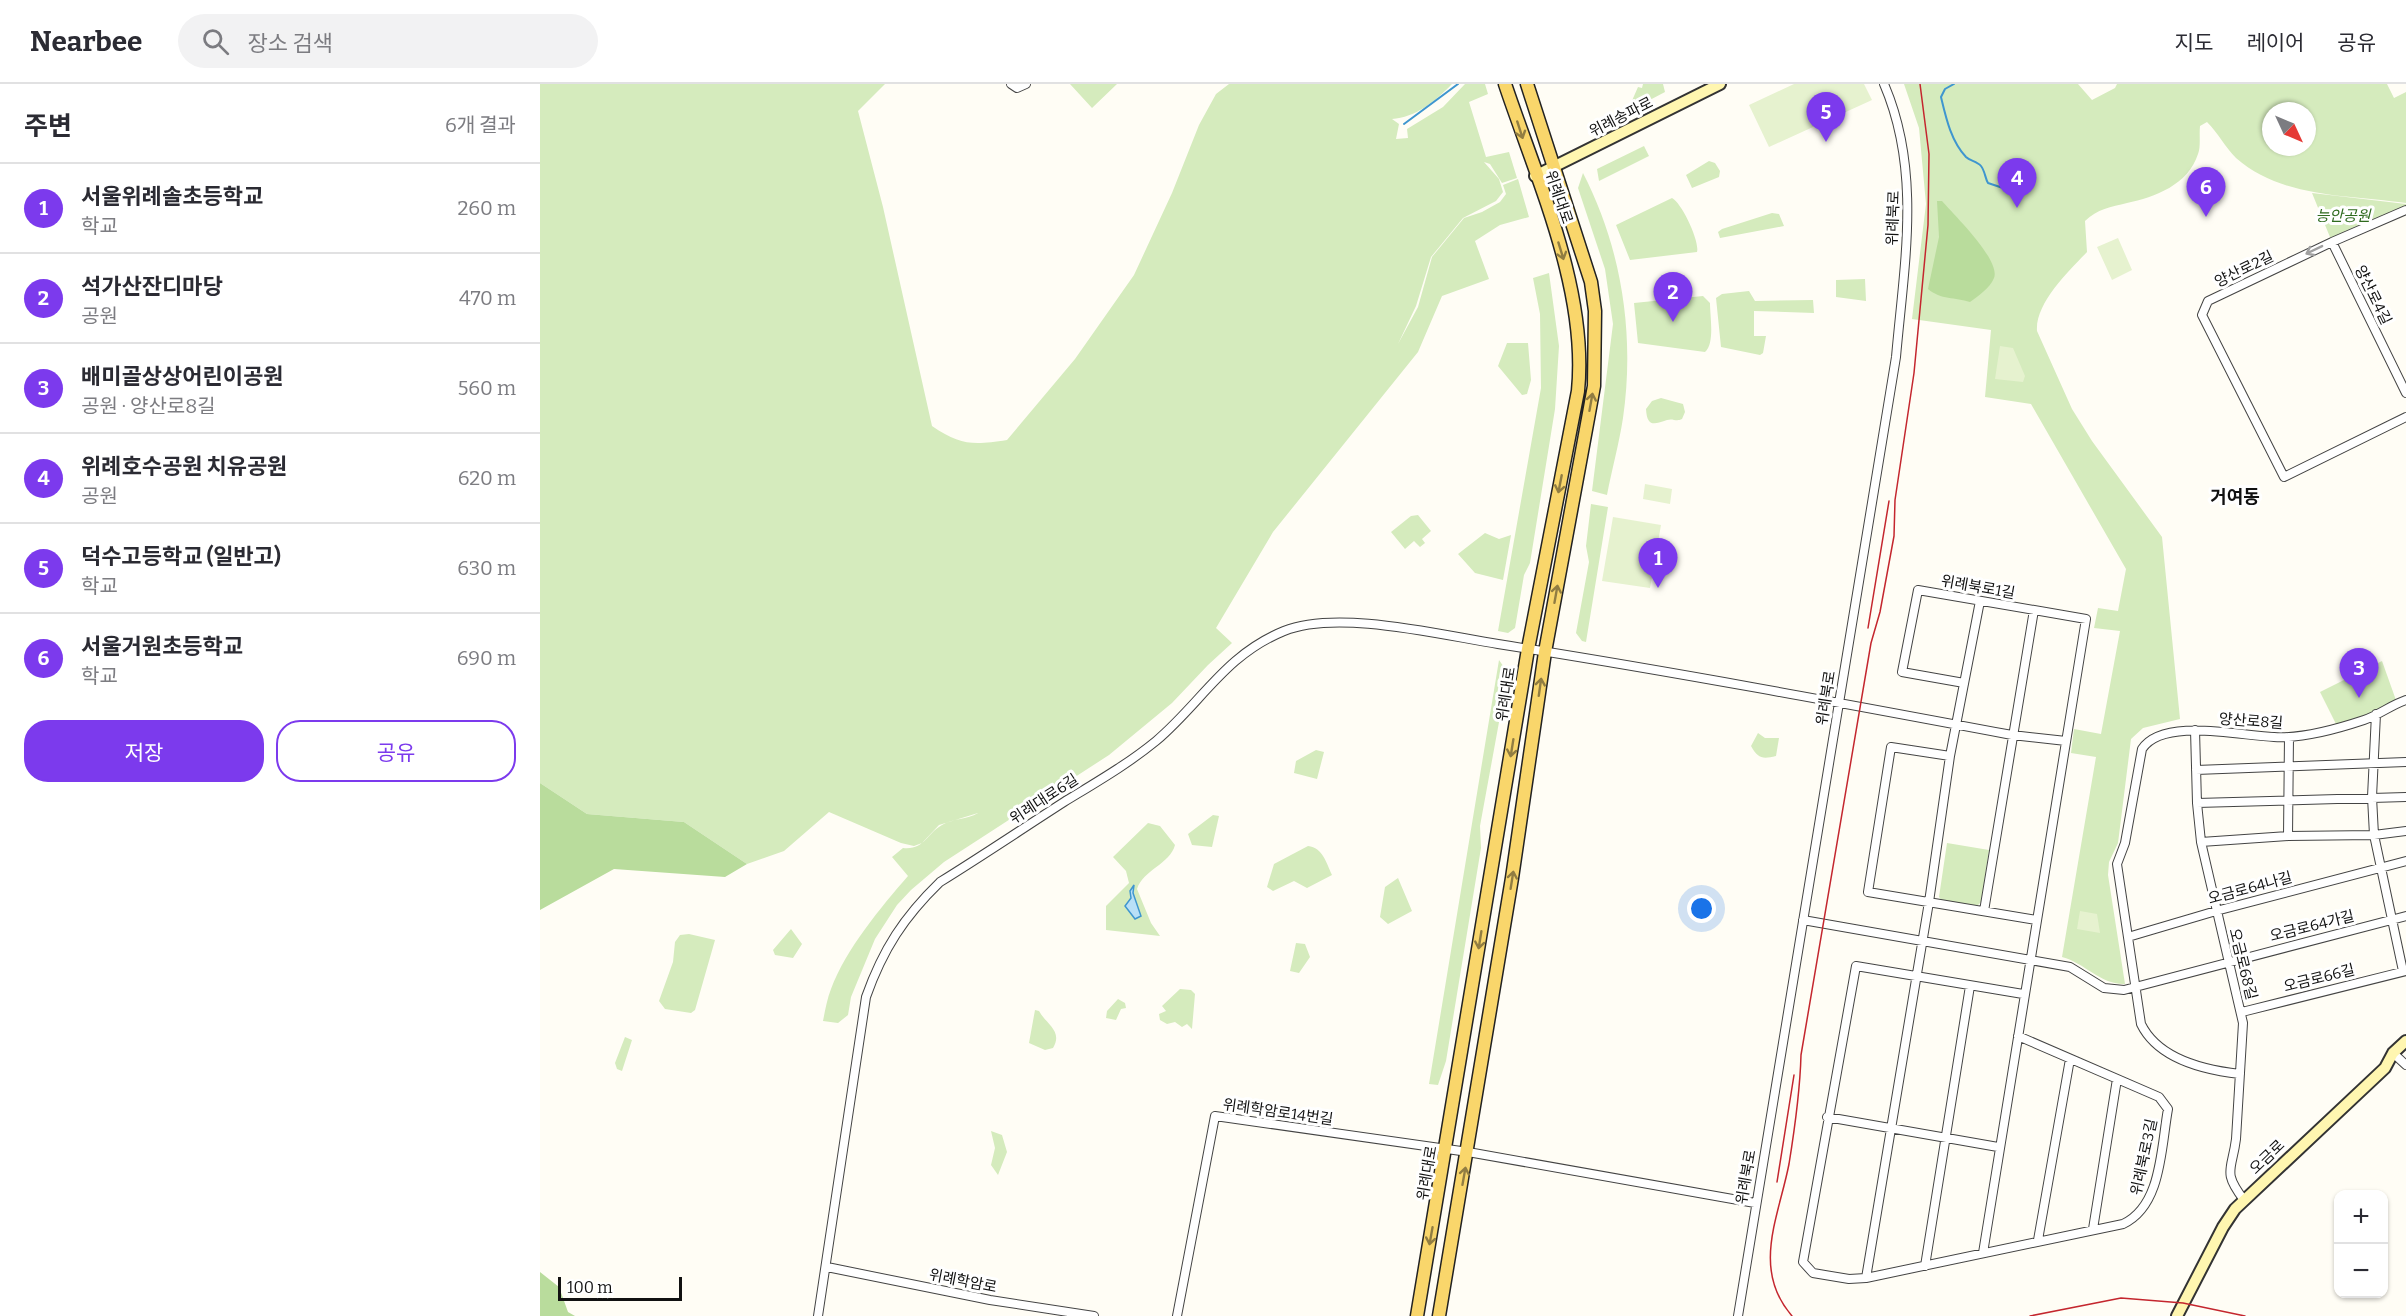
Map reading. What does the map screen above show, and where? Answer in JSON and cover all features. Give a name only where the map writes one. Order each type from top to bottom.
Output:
[{"type":"main road","name":"위례대로","points":[[1417,1316],[1528,649],[1578,392],[1581,359],[1573,295],[1562,253],[1505,84]]},
{"type":"main road","name":"위례대로","points":[[1439,1316],[1468,1152],[1545,652],[1594,386],[1595,341],[1591,282],[1527,84]]},
{"type":"main road","name":"위례송파로","points":[[1535,176],[1720,84]]},
{"type":"main road","name":"오금로","points":[[2177,1316],[2223,1227],[2244,1200],[2385,1068],[2393,1053],[2406,1041]]},
{"type":"street","points":[[1011,84],[1017,88],[1026,84]]},
{"type":"street","name":"위례북로","points":[[1738,1316],[1896,357],[1909,211],[1904,147],[1894,108],[1884,84]]},
{"type":"street","name":"양산로2길","points":[[2406,210],[2332,242],[2208,301],[2202,315],[2284,477],[2406,417]]},
{"type":"street","name":"양산로4길","points":[[2332,242],[2406,393]]},
{"type":"street","name":"위례북로1길","points":[[1964,683],[1902,672],[1918,590],[2086,619],[2029,960]]},
{"type":"street","points":[[1866,1278],[1929,902],[1950,756],[1980,601]]},
{"type":"street","name":"위례북로1길","points":[[1984,911],[2034,610]]},
{"type":"street","name":"위례대로6길","points":[[818,1316],[866,997],[879,960],[900,927],[916,906],[940,882],[1127,763],[1158,739],[1243,652],[1283,631],[1298,626],[1347,622],[1528,649],[1839,703]]},
{"type":"street","name":"양산로8길","points":[[2240,1074],[2217,1071],[2157,1047],[2149,1039],[2141,1024],[2117,864],[2125,843],[2142,749],[2146,743],[2161,735],[2195,730],[2289,737],[2366,719],[2406,700]]},
{"type":"street","points":[[1839,703],[2012,735],[2066,741]]},
{"type":"street","points":[[2376,714],[2372,797],[2374,835],[2392,920]]},
{"type":"street","name":"오금로68길","points":[[2195,730],[2197,803],[2201,842],[2242,1012],[2234,1156],[2229,1169],[2231,1184],[2244,1200]]},
{"type":"street","points":[[2289,737],[2287,799],[2289,836]]},
{"type":"street","points":[[1950,756],[1891,747],[1868,892],[2036,920]]},
{"type":"street","points":[[2196,770],[2406,762]]},
{"type":"street","points":[[2197,803],[2406,797]]},
{"type":"street","points":[[2201,842],[2289,836],[2374,835],[2406,831]]},
{"type":"street","name":"오금로64나길","points":[[2128,937],[2216,910],[2406,861]]},
{"type":"street","name":"오금로64가길","points":[[2029,960],[2070,967],[2104,988],[2124,990],[2406,916]]},
{"type":"street","points":[[1803,920],[2029,960],[1983,1253]]},
{"type":"street","name":"오금로66길","points":[[2242,1012],[2405,971],[2392,920]]},
{"type":"street","name":"위례북로3길","points":[[1915,976],[1856,966],[1827,1117],[1803,1262],[1814,1273],[1866,1278],[2038,1240],[2123,1224],[2136,1218],[2146,1207],[2152,1194],[2168,1109],[2159,1097],[2018,1036]]},
{"type":"street","points":[[1915,976],[2023,994]]},
{"type":"street","points":[[1925,1266],[1970,986]]},
{"type":"street","points":[[2393,1053],[2406,1065]]},
{"type":"street","points":[[2038,1240],[2070,1059]]},
{"type":"street","points":[[2093,1229],[2117,1079]]},
{"type":"street","name":"위례학암로14번길","points":[[1177,1316],[1215,1116],[1468,1152],[1755,1203]]},
{"type":"street","points":[[1827,1117],[1998,1148]]},
{"type":"street","name":"위례학암로","points":[[827,1267],[990,1300],[1094,1316]]},
{"type":"green space","points":[[540,84],[885,84],[858,111],[883,207],[932,426],[960,441],[985,443],[1007,440],[1075,359],[1134,275],[1172,193],[1199,125],[1216,94],[1229,84],[1452,84],[1440,96],[1417,112],[1392,119],[1399,124],[1396,139],[1408,138],[1407,129],[1443,107],[1465,84],[1485,84],[1488,94],[1469,102],[1486,157],[1509,152],[1517,178],[1502,183],[1490,164],[1484,162],[1499,179],[1503,192],[1496,201],[1463,218],[1431,257],[1416,306],[1398,344],[1418,307],[1432,257],[1464,218],[1482,212],[1500,202],[1506,194],[1503,185],[1518,179],[1529,217],[1500,225],[1475,241],[1489,279],[1442,296],[1418,352],[1273,532],[1216,628],[1232,643],[1172,703],[1109,755],[944,862],[911,890],[897,905],[875,939],[851,997],[848,1015],[838,1023],[823,1021],[830,993],[846,959],[876,915],[908,876],[892,857],[903,848],[916,847],[922,843],[914,846],[901,843],[829,812],[784,851],[747,864],[684,822],[587,814],[540,783]],"holes":[[[946,823],[937,829],[922,843],[939,825]]]},
{"type":"green space","points":[[1070,84],[1117,84],[1092,108]]},
{"type":"green space","points":[[1643,84],[1663,84],[1665,92],[1627,112],[1638,87],[1642,88]]},
{"type":"green space","points":[[1794,84],[1864,84],[1872,100],[1769,147],[1749,105]]},
{"type":"green space","points":[[1904,84],[2078,84],[2092,100],[2115,88],[2117,84],[2387,84],[2394,98],[2406,92],[2406,203],[2339,196],[2294,188],[2273,181],[2236,158],[2207,122],[2200,126],[2199,151],[2193,165],[2179,182],[2149,197],[2099,211],[2085,221],[2087,252],[2054,288],[2041,310],[2037,331],[2072,409],[2092,441],[2162,537],[2180,719],[2143,728],[2131,739],[2118,843],[2109,862],[2108,875],[2125,984],[2108,981],[2062,957],[2096,757],[2071,753],[2074,729],[2101,734],[2120,631],[2094,628],[2098,608],[2118,611],[2126,569],[2031,404],[1985,397],[1991,330],[1912,319],[1926,204],[1919,128]]},
{"type":"green space","points":[[1644,146],[1649,156],[1599,181],[1597,169]]},
{"type":"green space","points":[[1709,161],[1715,163],[1720,171],[1719,177],[1692,188],[1686,175]]},
{"type":"green space","points":[[1583,173],[1596,202],[1616,262],[1626,324],[1626,387],[1623,418],[1607,495],[1592,491],[1613,324],[1605,269],[1578,188]]},
{"type":"green space","name":"능안공원","points":[[2312,193],[2406,204],[2406,210],[2332,242]]},
{"type":"green space","points":[[1672,198],[1681,207],[1689,223],[1696,240],[1697,252],[1630,260],[1616,225]]},
{"type":"green space","points":[[1937,201],[1942,201],[1991,260],[1994,278],[1984,292],[1970,302],[1943,297],[1928,289],[1939,237]]},
{"type":"green space","points":[[1772,213],[1779,214],[1784,226],[1720,238],[1718,232],[1722,229]]},
{"type":"green space","points":[[2118,238],[2132,270],[2112,280],[2097,247]]},
{"type":"green space","points":[[1549,273],[1559,346],[1555,409],[1530,563],[1524,575],[1515,628],[1508,633],[1498,631],[1541,388],[1540,314],[1533,278]]},
{"type":"green space","points":[[1865,279],[1866,301],[1836,297],[1836,280]]},
{"type":"green space","points":[[1749,291],[1755,301],[1813,300],[1814,313],[1754,311],[1754,336],[1766,336],[1763,353],[1760,355],[1721,347],[1716,298],[1722,294]]},
{"type":"green space","points":[[1703,296],[1710,303],[1711,322],[1710,343],[1705,352],[1638,343],[1634,303]]},
{"type":"green space","points":[[1507,343],[1528,343],[1531,380],[1527,394],[1522,395],[1498,366]]},
{"type":"green space","points":[[2000,346],[2013,348],[2025,376],[2023,382],[1995,379]]},
{"type":"green space","points":[[1661,398],[1683,404],[1685,412],[1682,419],[1650,422],[1646,409],[1652,401]]},
{"type":"green space","points":[[1645,484],[1672,489],[1670,504],[1643,499]]},
{"type":"green space","points":[[1591,504],[1608,507],[1586,642],[1582,641],[1576,633],[1589,562],[1586,546]]},
{"type":"green space","points":[[1418,515],[1431,531],[1422,539],[1425,543],[1420,547],[1414,541],[1405,549],[1391,532],[1411,516]]},
{"type":"green space","points":[[1613,517],[1661,525],[1650,588],[1602,581]]},
{"type":"green space","points":[[1485,533],[1499,539],[1511,535],[1503,580],[1475,573],[1458,554]]},
{"type":"green space","points":[[1499,660],[1508,673],[1480,826],[1481,848],[1446,1061],[1438,1085],[1429,1084]]},
{"type":"green space","points":[[2382,661],[2397,703],[2337,726],[2320,692]]},
{"type":"green space","points":[[1758,733],[1765,738],[1779,738],[1776,756],[1764,758],[1756,753],[1751,746]]},
{"type":"green space","points":[[1316,750],[1324,752],[1317,779],[1294,773],[1296,761]]},
{"type":"green space","points":[[540,783],[587,814],[684,822],[747,864],[725,877],[614,869],[540,910]]},
{"type":"green space","points":[[1213,815],[1219,816],[1212,847],[1192,845],[1188,834]]},
{"type":"green space","points":[[1148,823],[1160,826],[1175,845],[1168,857],[1140,882],[1137,889],[1151,923],[1160,936],[1106,930],[1106,906],[1129,883],[1126,871],[1113,857]]},
{"type":"green space","points":[[1947,843],[1989,850],[1981,902],[1976,907],[1943,902],[1939,897]]},
{"type":"green space","points":[[1308,846],[1321,853],[1332,875],[1307,888],[1294,881],[1273,891],[1267,887],[1274,864]]},
{"type":"green space","points":[[1398,878],[1412,911],[1388,924],[1380,917],[1385,887]]},
{"type":"green space","points":[[2080,911],[2097,914],[2100,933],[2077,929]]},
{"type":"green space","points":[[791,929],[802,944],[793,958],[775,955],[773,950]]},
{"type":"green space","points":[[689,934],[715,940],[695,1010],[691,1013],[665,1009],[659,1001],[673,962],[675,942],[680,935]]},
{"type":"green space","points":[[1296,943],[1305,944],[1310,957],[1299,973],[1290,971]]},
{"type":"green space","points":[[1180,989],[1191,990],[1195,994],[1192,1029],[1187,1024],[1182,1027],[1175,1022],[1167,1024],[1160,1020],[1159,1014],[1166,1011],[1162,1006]]},
{"type":"green space","points":[[1118,999],[1125,1003],[1126,1008],[1121,1009],[1116,1020],[1106,1018],[1107,1011]]},
{"type":"green space","points":[[1035,1010],[1039,1011],[1053,1028],[1056,1042],[1053,1048],[1045,1050],[1029,1043]]},
{"type":"green space","points":[[625,1037],[632,1040],[622,1071],[617,1069],[615,1063]]},
{"type":"green space","points":[[991,1131],[1002,1135],[1007,1152],[998,1175],[991,1165],[995,1148]]},
{"type":"green space","points":[[540,1272],[559,1287],[568,1312],[575,1316],[540,1316]]},
{"type":"water","points":[[1134,885],[1133,893],[1141,916],[1135,919],[1125,906],[1131,898],[1130,891]]},
{"type":"waterway","points":[[1404,124],[1458,84]]},
{"type":"waterway","points":[[1954,84],[1945,89],[1941,97],[1953,137],[1966,157],[1981,166],[1988,183],[2003,188]]},
{"type":"tram line","points":[[1792,1316],[1780,1298],[1773,1280],[1770,1261],[1771,1242],[1789,1164],[1797,1110],[1801,1055],[1871,643],[1880,612],[1894,536],[1895,500],[1914,373],[1928,225],[1929,154],[1920,84]]},
{"type":"tram line","points":[[1868,628],[1889,501]]},
{"type":"tram line","points":[[1777,1182],[1794,1075]]},
{"type":"tram line","points":[[2030,1316],[2121,1298],[2183,1303],[2245,1316]]},
{"type":"place","name":"덕수고등학교 (일반고)","points":[[1826,142]]},
{"type":"place","name":"위례호수공원 치유공원","points":[[2017,208]]},
{"type":"place","name":"서울거원초등학교","points":[[2206,217]]},
{"type":"place","name":"석가산잔디마당","points":[[1673,322]]},
{"type":"place","name":"서울위례솔초등학교","points":[[1658,588]]},
{"type":"place","name":"배미골상상어린이공원","points":[[2359,698]]},
{"type":"district","name":"거여동","points":[[2235,497]]}]
